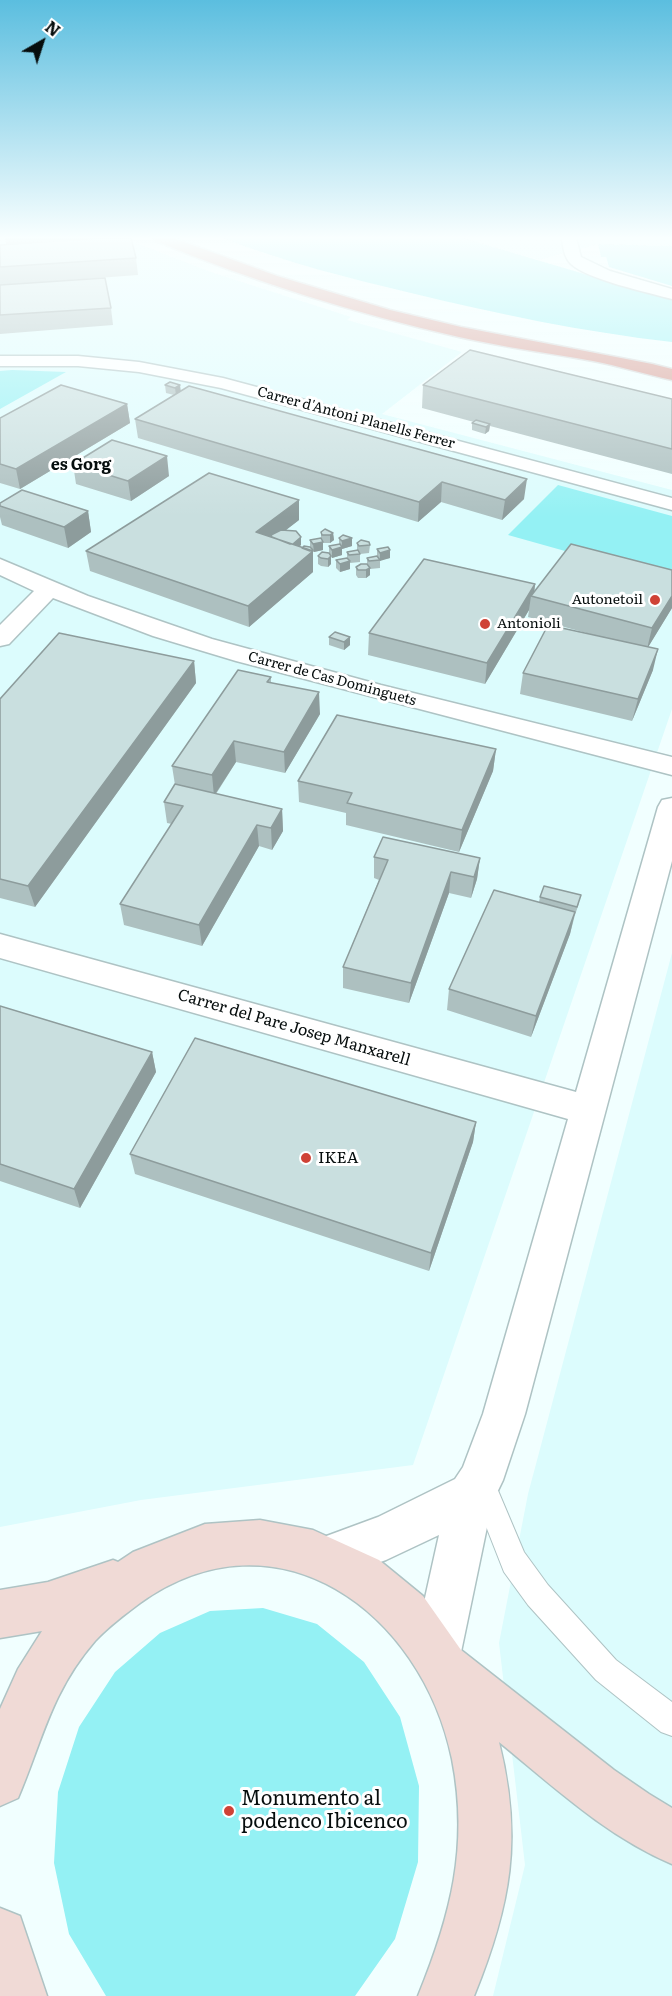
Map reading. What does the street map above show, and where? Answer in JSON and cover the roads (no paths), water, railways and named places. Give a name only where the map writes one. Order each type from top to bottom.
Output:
[{"type":"highway","points":[[460,331],[596,357],[672,375]]},
{"type":"highway","points":[[526,331],[642,350]]},
{"type":"highway","points":[[596,357],[672,367]]},
{"type":"main road","points":[[0,1614],[48,1606],[132,1578],[170,1558],[210,1546],[240,1542],[290,1545],[329,1557],[367,1578],[402,1608],[442,1660],[459,1695],[477,1751],[485,1812],[483,1877],[469,1941],[446,1996]]},
{"type":"main road","points":[[0,1780],[14,1731],[36,1683],[64,1641],[96,1606],[132,1578]]},
{"type":"main road","points":[[442,1660],[596,1788],[630,1813],[672,1837]]},
{"type":"street","name":"Carrer d'Antoni Planells Ferrer","points":[[0,361],[78,361],[139,368],[223,382],[672,504]]},
{"type":"street","name":"Carrer de Cas Dominguets","points":[[0,566],[48,590],[156,630],[444,710],[672,766]]},
{"type":"street","points":[[0,639],[48,590]]},
{"type":"street","points":[[442,1660],[476,1488],[504,1414],[672,807]]},
{"type":"street","name":"Carrer del Pare Josep Manxarell","points":[[0,946],[589,1110]]},
{"type":"street","points":[[329,1557],[386,1537],[476,1488]]},
{"type":"lane","points":[[476,1488],[514,1562],[538,1595],[606,1671],[672,1721]]},
{"type":"place","name":"Autonetoil","points":[[655,600]]},
{"type":"place","name":"Antonioli","points":[[485,624]]},
{"type":"place","name":"IKEA","points":[[306,1158]]},
{"type":"place","name":"Monumento al podenco Ibicenco","points":[[229,1811]]},
{"type":"district","name":"es Gorg","points":[[81,465]]}]
